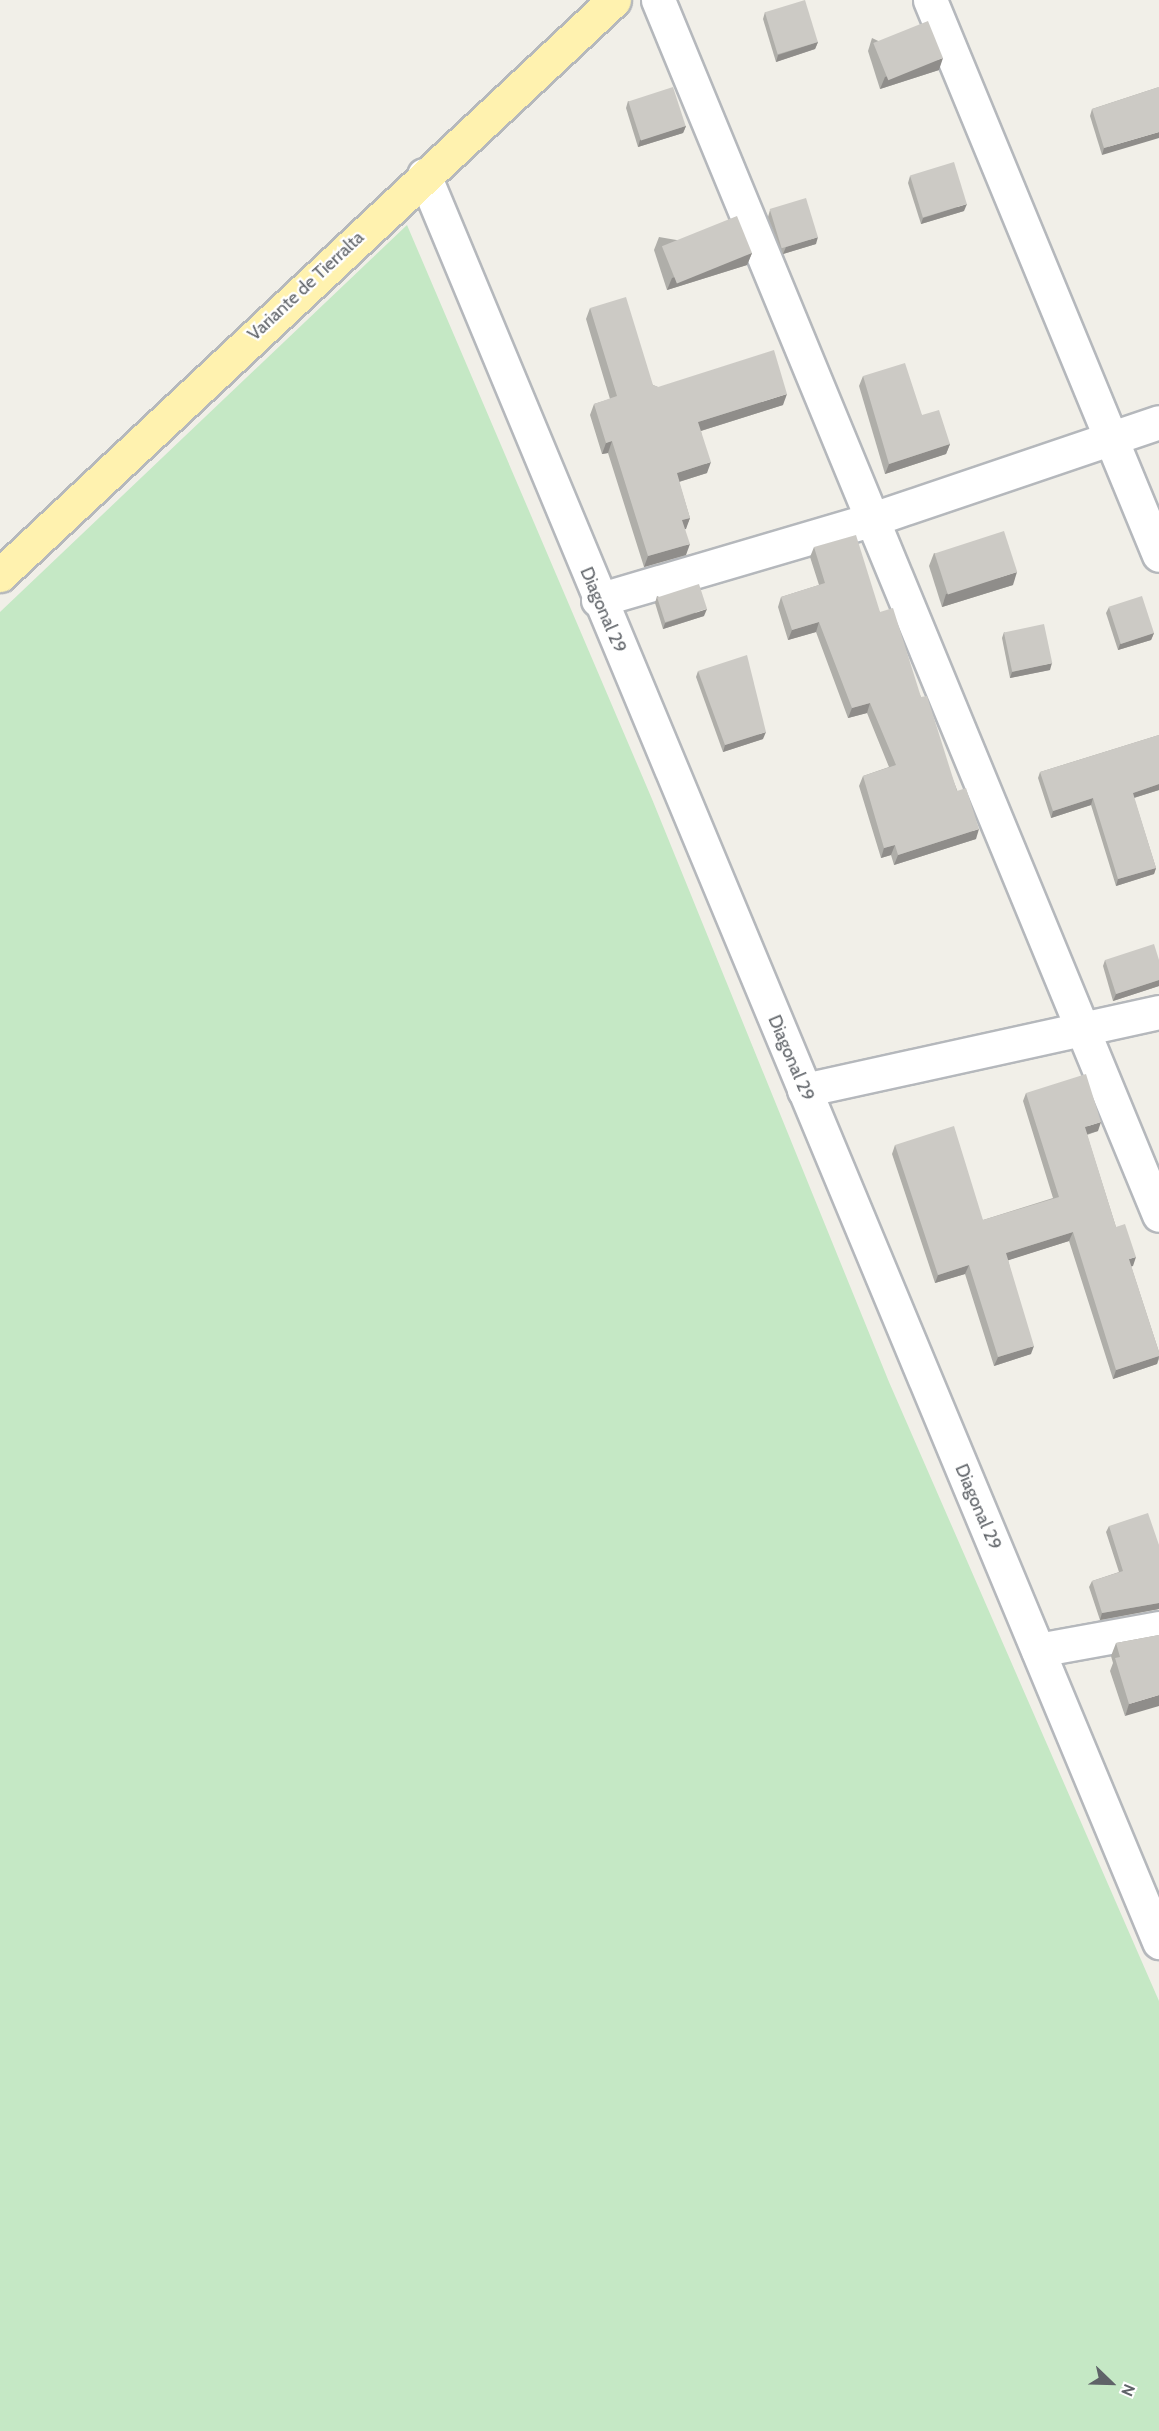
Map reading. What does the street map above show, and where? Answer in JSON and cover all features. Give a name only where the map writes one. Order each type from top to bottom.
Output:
[{"type":"main road","name":"Variante de Tierralta","points":[[0,575],[424,175],[614,0]]},
{"type":"street","points":[[658,0],[870,520],[1159,1215]]},
{"type":"street","points":[[930,0],[1159,555]]},
{"type":"street","name":"Diagonal 29","points":[[424,175],[598,600],[1159,1941]]},
{"type":"street","points":[[598,600],[870,520],[1159,422]]},
{"type":"street","points":[[804,1090],[1083,1031],[1159,1012]]},
{"type":"street","points":[[1038,1650],[1159,1628]]},
{"type":"green space","points":[[407,225],[652,799],[889,1382],[1159,2001],[1159,2431],[0,2431],[0,612]]},
{"type":"building","points":[[805,0],[818,42],[778,54],[765,12]]},
{"type":"building","points":[[928,21],[943,58],[888,80],[873,43]]},
{"type":"building","points":[[673,87],[686,126],[641,141],[628,102]]},
{"type":"building","points":[[1159,87],[1159,132],[1104,148],[1092,109]]},
{"type":"building","points":[[954,162],[967,204],[923,218],[910,175]]},
{"type":"building","points":[[806,198],[818,237],[782,248],[770,209]]},
{"type":"building","points":[[737,216],[752,253],[677,283],[662,246]]},
{"type":"building","points":[[626,297],[653,385],[658,387],[774,350],[787,394],[698,422],[711,462],[677,473],[690,518],[682,520],[690,544],[648,556],[612,441],[606,443],[594,404],[617,396],[590,308]]},
{"type":"building","points":[[905,363],[922,415],[939,410],[950,444],[889,464],[863,376]]},
{"type":"building","points":[[1004,531],[1017,572],[948,594],[935,554]]},
{"type":"building","points":[[856,535],[880,612],[893,608],[921,697],[927,696],[957,791],[966,788],[979,829],[898,855],[895,845],[884,848],[863,776],[896,765],[870,703],[852,708],[819,622],[792,630],[781,597],[825,583],[814,547]]},
{"type":"building","points":[[699,584],[707,609],[665,622],[657,598]]},
{"type":"building","points":[[1142,596],[1154,633],[1121,644],[1109,607]]},
{"type":"building","points":[[1044,624],[1052,663],[1012,672],[1004,633]]},
{"type":"building","points":[[747,655],[766,732],[725,745],[698,671]]},
{"type":"building","points":[[1159,735],[1159,784],[1133,793],[1156,868],[1118,879],[1093,798],[1053,811],[1040,772]]},
{"type":"building","points":[[1154,944],[1159,960],[1159,980],[1116,994],[1105,960]]},
{"type":"building","points":[[1086,1074],[1101,1122],[1085,1127],[1116,1227],[1125,1224],[1136,1257],[1129,1259],[1159,1352],[1159,1356],[1116,1370],[1073,1232],[1006,1253],[1034,1346],[998,1357],[969,1265],[938,1275],[895,1145],[954,1126],[983,1220],[1059,1197],[1026,1093]]},
{"type":"building","points":[[1148,1513],[1159,1545],[1159,1603],[1102,1613],[1092,1581],[1123,1571],[1109,1526]]},
{"type":"building","points":[[1159,1635],[1159,1695],[1129,1704],[1115,1658],[1120,1657],[1116,1643]]}]
